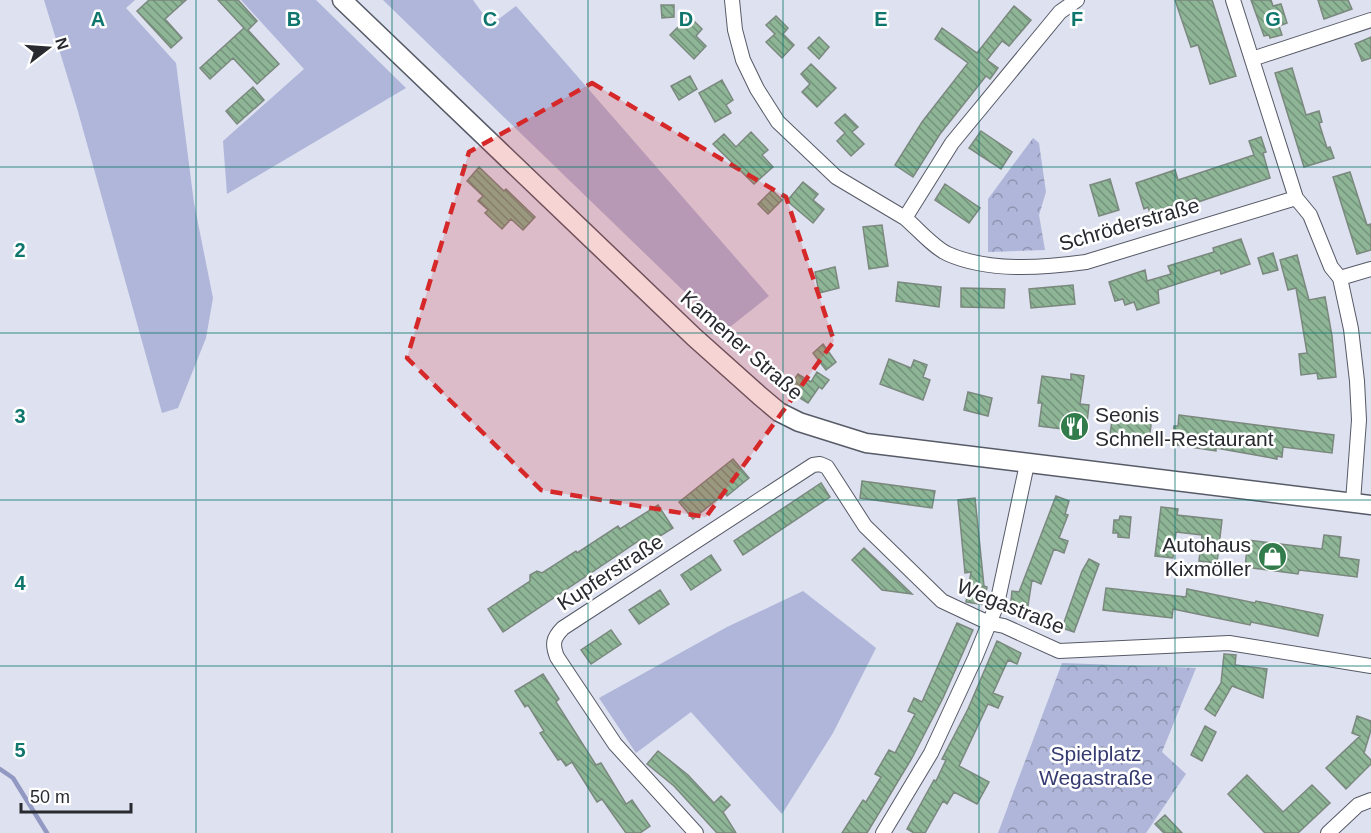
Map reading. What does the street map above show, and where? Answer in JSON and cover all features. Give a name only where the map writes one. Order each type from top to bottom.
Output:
[{"type":"main road","name":"Kamener Straße","points":[[342,0],[694,337],[779,412],[820,430],[866,443],[1362,504]]},
{"type":"street","name":"Schröderstraße","points":[[732,0],[735,30],[743,60],[757,89],[778,122],[836,177],[905,218],[946,253],[984,264],[1052,267],[1097,259],[1296,198]]},
{"type":"street","points":[[905,218],[952,143],[1060,12],[1077,0]]},
{"type":"street","points":[[1233,0],[1296,198],[1310,215],[1331,267],[1340,278],[1351,329],[1357,381],[1362,504]]},
{"type":"street","points":[[1252,59],[1371,20]]},
{"type":"street","points":[[1340,278],[1371,269]]},
{"type":"street","name":"Wegastraße","points":[[806,468],[820,464],[826,467],[865,526],[942,601],[1059,651],[1228,643],[1371,666]]},
{"type":"street","points":[[883,833],[931,753],[997,604],[1027,464]]},
{"type":"street","name":"Kupferstraße","points":[[696,833],[615,744],[557,657],[554,642],[556,635],[563,628],[806,468]]},
{"type":"street","points":[[1328,833],[1358,805],[1371,800]]},
{"type":"highlighted area","points":[[592,83],[786,197],[834,341],[706,517],[541,490],[407,358],[469,152]]},
{"type":"green space","points":[[44,0],[135,0],[126,8],[176,63],[194,203],[213,298],[206,338],[178,408],[162,413],[77,108]]},
{"type":"green space","points":[[241,0],[316,0],[406,88],[227,194],[223,141],[304,69]]},
{"type":"green space","points":[[383,0],[473,0],[491,25],[516,6],[769,296],[725,331]]},
{"type":"green space","points":[[1033,138],[1039,143],[1046,192],[1039,215],[1045,250],[988,252],[988,199]]},
{"type":"green space","points":[[803,591],[876,648],[833,733],[782,814],[691,712],[636,753],[599,698],[727,627]]},
{"type":"green space","name":"Spielplatz Wegastraße","points":[[1062,663],[1196,668],[1162,752],[1186,774],[1146,833],[998,833]]},
{"type":"building","points":[[149,0],[186,0],[165,19],[182,38],[171,48],[137,11]]},
{"type":"building","points":[[218,0],[238,0],[257,21],[248,30],[279,64],[257,84],[233,58],[210,79],[200,68],[244,28]]},
{"type":"building","points":[[1175,0],[1212,0],[1236,76],[1210,84],[1198,45],[1191,47]]},
{"type":"building","points":[[1251,0],[1271,0],[1273,6],[1281,4],[1287,23],[1279,26],[1282,35],[1270,38],[1269,35],[1264,36]]},
{"type":"building","points":[[1318,0],[1348,0],[1352,9],[1324,19]]},
{"type":"building","points":[[661,5],[674,5],[674,17],[662,18]]},
{"type":"building","points":[[1014,6],[1031,20],[1009,46],[1002,41],[987,60],[998,68],[990,79],[986,76],[940,134],[913,177],[895,165],[922,122],[968,63],[935,39],[942,28],[977,53]]},
{"type":"building","points":[[689,16],[702,29],[696,36],[706,46],[694,59],[670,35]]},
{"type":"building","points":[[776,16],[788,28],[783,34],[794,45],[782,58],[766,42],[775,34],[766,25]]},
{"type":"building","points":[[819,37],[829,47],[819,59],[808,48]]},
{"type":"building","points":[[1371,37],[1371,58],[1362,61],[1355,44]]},
{"type":"building","points":[[811,64],[836,88],[817,107],[802,92],[810,84],[801,74]]},
{"type":"building","points":[[1292,68],[1306,115],[1319,111],[1322,122],[1319,123],[1327,148],[1330,147],[1334,158],[1304,167],[1275,73]]},
{"type":"building","points":[[690,76],[697,89],[679,100],[671,86]]},
{"type":"building","points":[[722,80],[733,100],[726,105],[731,113],[715,122],[699,93]]},
{"type":"building","points":[[253,87],[264,100],[237,124],[226,111]]},
{"type":"building","points":[[845,114],[858,127],[852,132],[864,144],[851,156],[837,141],[845,133],[835,123]]},
{"type":"building","points":[[981,131],[1012,152],[1001,169],[969,148]]},
{"type":"building","points":[[751,132],[768,150],[762,155],[773,167],[754,184],[713,144],[724,134],[736,147]]},
{"type":"building","points":[[1261,137],[1270,178],[1198,202],[1196,198],[1150,213],[1148,207],[1144,209],[1136,183],[1175,170],[1178,180],[1254,155],[1249,141]]},
{"type":"building","points":[[479,167],[535,217],[523,230],[511,219],[502,229],[485,213],[488,210],[478,201],[483,196],[467,181]]},
{"type":"building","points":[[1350,172],[1367,225],[1371,224],[1371,250],[1357,254],[1333,177]]},
{"type":"building","points":[[1110,179],[1119,210],[1099,216],[1090,185]]},
{"type":"building","points":[[803,182],[818,194],[813,200],[824,209],[813,223],[787,201]]},
{"type":"building","points":[[945,184],[980,208],[969,223],[935,200]]},
{"type":"building","points":[[772,190],[782,200],[768,214],[758,204]]},
{"type":"building","points":[[882,225],[888,266],[869,269],[863,227]]},
{"type":"building","points":[[1241,239],[1250,264],[1221,274],[1220,270],[1158,290],[1159,303],[1137,310],[1134,302],[1125,305],[1123,299],[1115,301],[1109,282],[1145,270],[1147,281],[1171,274],[1168,266],[1214,252],[1213,248]]},
{"type":"building","points":[[1273,253],[1278,270],[1263,274],[1258,258]]},
{"type":"building","points":[[1297,255],[1309,300],[1325,297],[1336,377],[1318,379],[1317,373],[1301,375],[1299,354],[1307,353],[1296,288],[1288,290],[1280,260]]},
{"type":"building","points":[[835,267],[839,288],[819,293],[815,272]]},
{"type":"building","points":[[898,282],[941,287],[939,307],[896,301]]},
{"type":"building","points":[[1073,285],[1075,304],[1031,308],[1029,289]]},
{"type":"building","points":[[961,288],[1005,289],[1004,308],[961,307]]},
{"type":"building","points":[[823,344],[836,362],[826,370],[813,353]]},
{"type":"building","points":[[889,359],[911,368],[914,360],[927,365],[923,377],[930,380],[923,400],[880,384]]},
{"type":"building","points":[[817,372],[829,380],[822,389],[819,387],[808,403],[787,390],[798,374],[811,382]]},
{"type":"building","points":[[1071,374],[1084,376],[1080,404],[1089,405],[1086,432],[1039,426],[1042,403],[1038,403],[1042,376],[1071,380]]},
{"type":"building","points":[[968,392],[992,398],[988,416],[964,410]]},
{"type":"building","points":[[1113,412],[1152,417],[1149,441],[1110,435]]},
{"type":"building","points":[[1179,415],[1334,435],[1332,453],[1283,447],[1282,457],[1277,456],[1277,459],[1216,448],[1216,451],[1177,445],[1172,442],[1174,426],[1178,426]]},
{"type":"building","points":[[733,459],[749,478],[727,496],[725,493],[693,519],[679,502]]},
{"type":"building","points":[[862,481],[935,491],[932,508],[860,498]]},
{"type":"building","points":[[821,483],[830,497],[743,555],[734,541]]},
{"type":"building","points":[[1056,496],[1069,501],[1065,514],[1068,515],[1059,538],[1068,541],[1064,553],[1054,549],[1041,584],[1032,580],[1027,612],[1010,610],[1012,591],[1019,592]]},
{"type":"building","points":[[975,498],[984,586],[987,587],[984,605],[966,602],[971,572],[965,573],[958,500]]},
{"type":"building","points":[[658,505],[673,528],[644,546],[640,540],[503,632],[488,609],[530,581],[530,575],[537,571],[542,573],[618,526],[620,529]]},
{"type":"building","points":[[1161,507],[1178,509],[1177,515],[1222,520],[1217,563],[1199,561],[1202,535],[1176,532],[1173,558],[1155,556]]},
{"type":"building","points":[[1120,516],[1131,517],[1129,538],[1118,537],[1118,533],[1113,533],[1114,520],[1119,520]]},
{"type":"building","points":[[1324,535],[1341,537],[1339,557],[1359,560],[1357,577],[1299,570],[1298,574],[1245,567],[1248,540],[1322,549]]},
{"type":"building","points":[[864,548],[912,594],[882,590],[852,560]]},
{"type":"building","points":[[711,555],[721,570],[691,590],[681,575]]},
{"type":"building","points":[[1089,559],[1099,564],[1074,632],[1062,628],[1082,571]]},
{"type":"building","points":[[1106,588],[1186,597],[1187,589],[1323,615],[1318,636],[1173,609],[1172,618],[1103,610]]},
{"type":"building","points":[[660,590],[669,604],[639,624],[629,610]]},
{"type":"building","points":[[957,623],[973,630],[943,698],[912,758],[867,833],[842,833],[863,800],[866,802],[881,777],[875,774],[889,750],[895,753],[915,714],[908,711],[914,698],[922,702]]},
{"type":"building","points":[[611,630],[621,644],[591,664],[581,650]]},
{"type":"building","points":[[997,641],[1021,653],[1017,664],[1008,660],[993,693],[1003,697],[998,708],[988,704],[959,766],[989,782],[977,804],[954,792],[947,804],[943,801],[925,833],[914,833],[907,829],[934,780],[936,781],[946,760],[942,759],[968,709]]},
{"type":"building","points":[[1224,654],[1236,655],[1235,665],[1267,669],[1263,698],[1232,686],[1215,716],[1205,709],[1221,683]]},
{"type":"building","points":[[543,674],[559,699],[556,702],[596,765],[601,763],[626,804],[632,800],[650,826],[640,833],[626,833],[602,799],[597,802],[572,762],[566,766],[561,759],[558,760],[540,733],[544,731],[528,705],[525,707],[515,691]]},
{"type":"building","points":[[1357,716],[1371,721],[1371,730],[1364,753],[1371,760],[1371,764],[1346,789],[1326,768],[1360,736],[1352,733]]},
{"type":"building","points":[[1205,726],[1216,732],[1202,761],[1191,755]]},
{"type":"building","points":[[658,751],[688,775],[714,803],[721,796],[730,805],[723,812],[736,833],[717,833],[674,786],[647,764]]},
{"type":"building","points":[[1247,775],[1283,812],[1312,785],[1330,803],[1298,833],[1265,833],[1228,794]]},
{"type":"building","points":[[1165,815],[1182,833],[1164,833],[1155,824]]},
{"type":"waterway","points":[[0,769],[13,778],[47,833]]},
{"type":"place","name":"Seonis Schnell-Restaurant","points":[[1074,426]]},
{"type":"place","name":"Autohaus Kixmöller","points":[[1272,556]]}]
